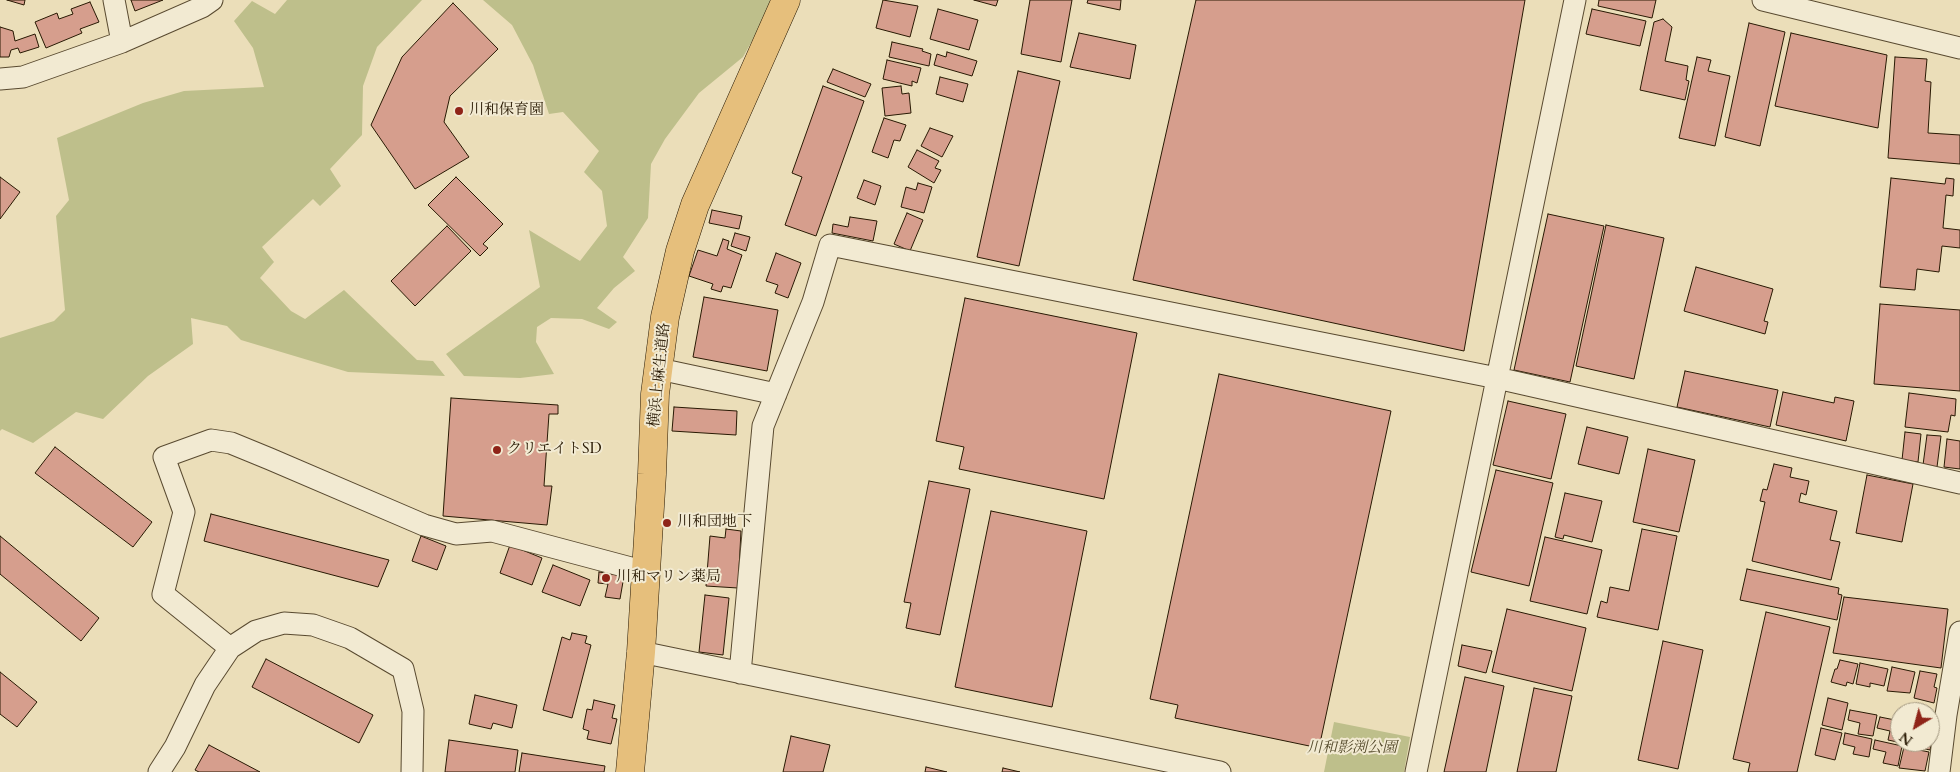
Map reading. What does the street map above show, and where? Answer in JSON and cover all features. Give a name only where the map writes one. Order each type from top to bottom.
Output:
[{"type":"main road","name":"横浜上麻生道路","points":[[630,772],[646,572],[655,394],[665,317],[680,251],[695,205],[786,0]]},
{"type":"street","points":[[114,0],[122,42]]},
{"type":"street","points":[[0,79],[23,78],[122,42],[202,7],[212,0]]},
{"type":"street","points":[[1416,772],[1575,0]]},
{"type":"street","points":[[1764,0],[1960,48]]},
{"type":"street","points":[[740,672],[763,426],[813,302],[830,245],[1497,378],[1960,483]]},
{"type":"street","points":[[659,369],[776,394]]},
{"type":"street","points":[[230,648],[163,594],[184,512],[164,457],[211,440],[231,443],[424,525],[456,534],[492,530],[646,572]]},
{"type":"street","points":[[159,772],[175,748],[206,685],[230,648],[256,631],[284,622],[313,625],[350,638],[403,669],[413,711],[412,772]]},
{"type":"street","points":[[1939,772],[1946,715],[1960,632]]},
{"type":"street","points":[[640,652],[1220,772]]},
{"type":"green space","points":[[287,0],[422,0],[377,47],[363,86],[362,135],[330,169],[341,186],[320,206],[313,199],[262,247],[274,262],[260,278],[291,311],[305,319],[344,290],[417,360],[433,361],[445,376],[348,372],[241,340],[227,326],[191,318],[193,344],[148,376],[103,419],[76,412],[33,443],[2,429],[0,431],[0,338],[54,321],[65,310],[56,216],[69,200],[57,138],[143,103],[184,91],[264,87],[253,48],[234,21],[252,1],[275,14]]},
{"type":"green space","points":[[483,0],[775,0],[743,57],[699,93],[665,139],[651,164],[648,218],[623,257],[635,271],[614,288],[597,308],[617,322],[609,329],[582,319],[551,318],[537,327],[536,342],[554,374],[520,378],[464,376],[446,354],[540,287],[529,230],[580,261],[607,226],[602,191],[584,172],[599,151],[563,112],[549,114],[533,65],[512,25]]},
{"type":"green space","name":"川和影渕公園","points":[[1334,722],[1410,737],[1404,772],[1324,772]]},
{"type":"building","points":[[7,0],[25,0],[24,5]]},
{"type":"building","points":[[131,0],[163,0],[135,11]]},
{"type":"building","points":[[883,0],[918,6],[910,37],[876,28]]},
{"type":"building","points":[[974,0],[998,0],[996,6]]},
{"type":"building","points":[[1030,0],[1072,0],[1061,62],[1021,54]]},
{"type":"building","points":[[1088,0],[1121,0],[1120,10],[1087,3]]},
{"type":"building","points":[[1196,0],[1525,0],[1464,351],[1133,280]]},
{"type":"building","points":[[1599,0],[1656,0],[1652,18],[1598,6]]},
{"type":"building","points":[[90,2],[99,22],[80,29],[82,33],[46,48],[35,22],[57,13],[59,19],[73,14],[71,9]]},
{"type":"building","points":[[453,3],[498,49],[450,96],[444,122],[469,157],[415,189],[371,125],[402,57]]},
{"type":"building","points":[[938,9],[978,20],[969,50],[930,39]]},
{"type":"building","points":[[1592,9],[1646,21],[1640,46],[1586,34]]},
{"type":"building","points":[[1663,19],[1672,27],[1665,61],[1688,66],[1686,80],[1689,81],[1685,100],[1640,90],[1654,22]]},
{"type":"building","points":[[1749,23],[1785,32],[1760,146],[1725,137]]},
{"type":"building","points":[[0,27],[13,31],[15,41],[35,34],[39,47],[20,53],[18,48],[11,50],[9,57],[0,57]]},
{"type":"building","points":[[1079,33],[1136,45],[1130,79],[1070,67]]},
{"type":"building","points":[[1791,33],[1887,55],[1878,128],[1775,106]]},
{"type":"building","points":[[892,42],[923,49],[922,51],[931,54],[929,66],[889,57]]},
{"type":"building","points":[[947,52],[977,61],[972,76],[934,65],[937,54],[946,57]]},
{"type":"building","points":[[1697,57],[1711,60],[1708,71],[1730,76],[1715,146],[1679,138]]},
{"type":"building","points":[[1895,57],[1927,59],[1925,81],[1931,82],[1928,133],[1960,135],[1960,164],[1888,158]]},
{"type":"building","points":[[887,60],[921,68],[917,83],[912,81],[912,86],[883,79]]},
{"type":"building","points":[[833,69],[871,84],[865,97],[827,82]]},
{"type":"building","points":[[1018,71],[1060,81],[1019,266],[977,257]]},
{"type":"building","points":[[940,77],[968,84],[963,102],[936,94]]},
{"type":"building","points":[[823,86],[864,101],[816,236],[785,225],[802,177],[792,173]]},
{"type":"building","points":[[901,86],[902,94],[909,93],[911,113],[885,116],[882,88]]},
{"type":"building","points":[[884,118],[906,125],[900,141],[894,140],[888,158],[872,152]]},
{"type":"building","points":[[930,128],[953,136],[942,157],[921,146]]},
{"type":"building","points":[[917,150],[939,161],[935,168],[941,170],[934,183],[908,167]]},
{"type":"building","points":[[0,177],[20,192],[0,219]]},
{"type":"building","points":[[456,177],[503,224],[483,244],[488,248],[480,256],[428,205]]},
{"type":"building","points":[[1891,178],[1945,184],[1946,178],[1954,179],[1953,196],[1946,195],[1943,228],[1960,230],[1960,248],[1942,246],[1939,272],[1917,269],[1915,290],[1880,287]]},
{"type":"building","points":[[864,180],[881,186],[875,205],[857,198]]},
{"type":"building","points":[[918,183],[932,187],[924,213],[901,207],[906,187],[916,190]]},
{"type":"building","points":[[712,210],[742,216],[739,229],[709,223]]},
{"type":"building","points":[[907,213],[923,220],[910,251],[894,244]]},
{"type":"building","points":[[1548,214],[1604,226],[1570,382],[1514,370]]},
{"type":"building","points":[[850,217],[877,221],[873,241],[832,233],[833,224],[848,227]]},
{"type":"building","points":[[1606,225],[1664,238],[1634,379],[1576,366]]},
{"type":"building","points":[[447,226],[471,251],[415,306],[391,281]]},
{"type":"building","points":[[735,233],[750,237],[746,251],[731,246]]},
{"type":"building","points":[[723,239],[729,241],[727,249],[742,255],[731,288],[723,286],[721,292],[711,289],[713,284],[689,276],[698,250],[717,256]]},
{"type":"building","points":[[776,253],[801,263],[788,298],[775,293],[778,285],[766,281]]},
{"type":"building","points":[[1696,267],[1773,289],[1764,321],[1768,322],[1765,334],[1684,311]]},
{"type":"building","points":[[704,297],[778,310],[767,371],[693,357]]},
{"type":"building","points":[[965,298],[1137,333],[1104,499],[959,469],[964,447],[936,441]]},
{"type":"building","points":[[1880,304],[1960,310],[1960,391],[1874,384]]},
{"type":"building","points":[[1685,371],[1778,390],[1770,427],[1677,407]]},
{"type":"building","points":[[1219,374],[1391,411],[1319,748],[1175,718],[1178,705],[1150,699]]},
{"type":"building","points":[[1783,392],[1834,403],[1835,397],[1854,401],[1846,441],[1776,425]]},
{"type":"building","points":[[1909,393],[1956,399],[1955,416],[1951,415],[1948,432],[1905,427]]},
{"type":"building","name":"クリエイトSD","points":[[451,398],[558,405],[558,414],[549,414],[544,486],[552,486],[547,525],[443,516]]},
{"type":"building","points":[[1508,401],[1566,414],[1551,479],[1493,465]]},
{"type":"building","points":[[674,407],[737,411],[736,435],[672,431]]},
{"type":"building","points":[[1587,427],[1628,437],[1619,474],[1578,464]]},
{"type":"building","points":[[1905,432],[1921,434],[1918,462],[1902,460]]},
{"type":"building","points":[[1927,435],[1941,436],[1937,467],[1923,465]]},
{"type":"building","points":[[1947,439],[1960,441],[1960,469],[1944,467]]},
{"type":"building","points":[[55,447],[152,522],[133,547],[35,473]]},
{"type":"building","points":[[1648,449],[1695,460],[1679,532],[1633,522]]},
{"type":"building","points":[[1774,464],[1792,468],[1790,477],[1809,481],[1806,495],[1801,493],[1799,502],[1837,511],[1830,540],[1840,542],[1831,580],[1752,561],[1765,502],[1760,501],[1763,489],[1767,490]]},
{"type":"building","points":[[1496,470],[1553,483],[1529,586],[1471,572]]},
{"type":"building","points":[[1867,475],[1913,484],[1902,542],[1856,533]]},
{"type":"building","points":[[929,481],[970,489],[940,635],[906,628],[911,603],[904,602]]},
{"type":"building","points":[[1565,493],[1602,501],[1592,542],[1564,535],[1563,539],[1555,537]]},
{"type":"building","points":[[991,511],[1087,531],[1052,707],[955,687]]},
{"type":"building","points":[[211,514],[389,560],[378,587],[204,541]]},
{"type":"building","points":[[726,529],[741,531],[738,588],[706,586],[710,536],[725,538]]},
{"type":"building","points":[[1642,529],[1677,536],[1658,630],[1597,617],[1601,601],[1607,603],[1610,587],[1629,591]]},
{"type":"building","points":[[0,536],[99,618],[81,641],[0,574]]},
{"type":"building","points":[[421,536],[446,546],[437,570],[412,561]]},
{"type":"building","points":[[1545,537],[1602,550],[1587,614],[1530,601]]},
{"type":"building","points":[[510,545],[542,558],[532,585],[500,573]]},
{"type":"building","points":[[553,565],[590,580],[580,606],[542,592]]},
{"type":"building","points":[[1747,569],[1839,588],[1838,594],[1842,595],[1837,620],[1740,600]]},
{"type":"building","points":[[599,572],[624,576],[620,599],[605,597],[608,584],[598,583]]},
{"type":"building","points":[[705,595],[729,598],[723,655],[699,652]]},
{"type":"building","points":[[1844,597],[1948,609],[1941,668],[1833,653]]},
{"type":"building","points":[[1507,609],[1586,628],[1572,691],[1492,672]]},
{"type":"building","points":[[1766,612],[1830,627],[1797,772],[1748,772],[1750,763],[1733,759]]},
{"type":"building","points":[[572,633],[587,636],[585,643],[591,645],[572,718],[543,710],[562,637],[570,640]]},
{"type":"building","points":[[1663,641],[1703,650],[1678,769],[1638,760]]},
{"type":"building","points":[[1462,645],[1492,651],[1486,673],[1458,666]]},
{"type":"building","points":[[266,659],[373,715],[359,743],[252,687]]},
{"type":"building","points":[[1840,660],[1858,664],[1853,684],[1847,682],[1846,686],[1831,682]]},
{"type":"building","points":[[1860,663],[1888,669],[1884,686],[1870,683],[1870,687],[1856,684]]},
{"type":"building","points":[[1892,667],[1915,672],[1910,693],[1887,691]]},
{"type":"building","points":[[1920,671],[1937,674],[1934,687],[1937,688],[1934,702],[1914,698]]},
{"type":"building","points":[[0,672],[37,702],[17,727],[0,714]]},
{"type":"building","points":[[1465,677],[1504,686],[1486,772],[1444,772]]},
{"type":"building","points":[[1534,688],[1572,696],[1556,772],[1517,772]]},
{"type":"building","points":[[475,695],[517,705],[512,728],[493,723],[491,729],[469,724]]},
{"type":"building","points":[[1828,698],[1848,703],[1842,730],[1822,725]]},
{"type":"building","points":[[594,700],[615,705],[612,718],[617,719],[611,744],[587,739],[589,731],[583,729],[587,709],[592,710]]},
{"type":"building","points":[[1850,710],[1877,715],[1873,736],[1858,734],[1860,723],[1848,720]]},
{"type":"building","points":[[1880,717],[1890,719],[1890,731],[1877,728]]},
{"type":"building","points":[[1821,728],[1842,733],[1835,760],[1815,755]]},
{"type":"building","points":[[1845,733],[1872,739],[1869,757],[1853,754],[1855,747],[1843,744]]},
{"type":"building","points":[[791,736],[830,745],[823,772],[783,772]]},
{"type":"building","points":[[449,740],[518,750],[515,772],[445,772]]},
{"type":"building","points":[[1875,740],[1890,743],[1890,752],[1901,752],[1898,766],[1883,763],[1886,752],[1873,749]]},
{"type":"building","points":[[209,745],[260,772],[199,772],[195,770]]},
{"type":"building","points":[[1903,752],[1929,752],[1925,771],[1899,768]]},
{"type":"building","points":[[522,753],[605,766],[604,772],[519,772]]},
{"type":"building","points":[[926,767],[947,772],[925,772]]},
{"type":"building","points":[[1003,768],[1020,772],[1002,772]]},
{"type":"place","name":"川和保育園","points":[[459,111]]},
{"type":"place","name":"クリエイトSD","points":[[497,450]]},
{"type":"place","name":"川和団地下","points":[[667,523]]},
{"type":"place","name":"川和マリン薬局","points":[[606,578]]}]
